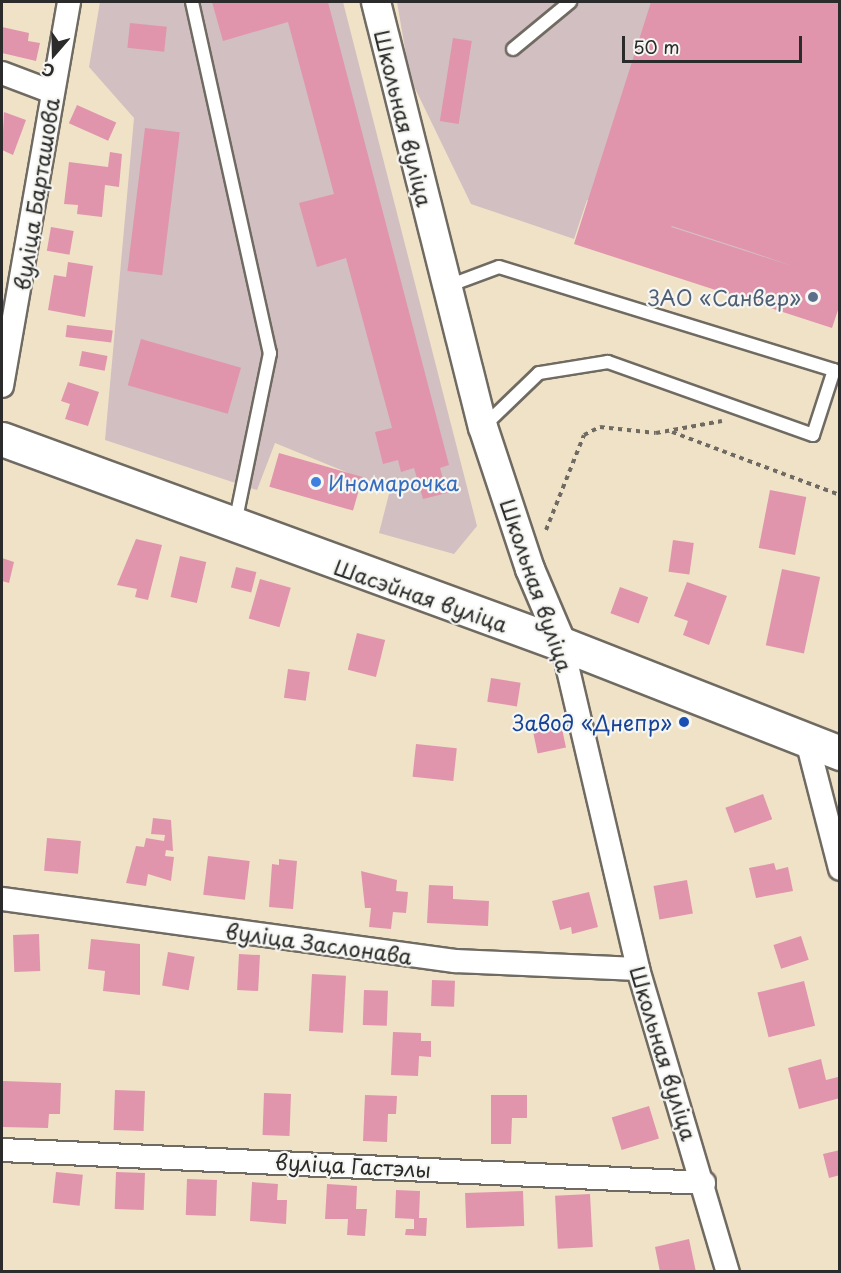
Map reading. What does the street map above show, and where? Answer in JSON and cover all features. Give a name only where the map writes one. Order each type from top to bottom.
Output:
[{"type":"main road","name":"Шасэйная вуліца","points":[[2,439],[233,528],[562,644],[840,753]]},
{"type":"street","name":"вуліца Барташова","points":[[2,386],[69,2]]},
{"type":"street","name":"Школьная вуліца","points":[[376,2],[483,427],[530,569],[562,644],[638,969],[705,1183],[728,1272]]},
{"type":"street","points":[[2,72],[52,92]]},
{"type":"street","points":[[807,741],[840,870]]},
{"type":"street","name":"вуліца Заслонава","points":[[2,899],[455,961],[638,969]]},
{"type":"street","name":"вуліца Гастэлы","points":[[2,1150],[705,1183]]},
{"type":"lane","points":[[192,2],[270,353],[233,528]]},
{"type":"lane","points":[[513,49],[570,2]]},
{"type":"lane","points":[[447,286],[499,267],[834,370],[813,435],[608,362],[538,373],[483,427]]},
{"type":"path","points":[[530,569],[584,435],[600,427],[671,432],[702,429],[748,412]]},
{"type":"path","points":[[671,432],[840,495]]},
{"type":"shaded area","points":[[100,2],[343,2],[477,526],[454,554],[379,533],[390,490],[275,443],[257,490],[105,440],[134,118],[89,67]]},
{"type":"shaded area","points":[[397,2],[839,2],[839,283],[587,200],[574,239],[471,204],[410,78]]},
{"type":"building","points":[[212,2],[328,2],[449,465],[440,468],[447,493],[423,499],[414,468],[401,472],[398,460],[383,464],[375,432],[392,428],[346,258],[317,267],[299,203],[334,194],[288,22],[223,41]]},
{"type":"building","points":[[651,2],[840,2],[840,304],[832,328],[574,244]],"holes":[[[672,226],[795,267],[671,227]]]},
{"type":"building","points":[[130,23],[167,27],[164,52],[127,48]]},
{"type":"building","points":[[2,27],[29,33],[28,41],[40,43],[36,61],[2,53]]},
{"type":"building","points":[[453,38],[472,41],[459,124],[440,121]]},
{"type":"building","points":[[77,105],[116,122],[108,141],[69,123]]},
{"type":"building","points":[[4,112],[26,120],[13,155],[2,150]]},
{"type":"building","points":[[145,128],[180,132],[162,275],[127,271]]},
{"type":"building","points":[[110,152],[122,154],[119,187],[105,185],[102,217],[77,214],[78,205],[64,204],[69,162],[108,167]]},
{"type":"building","points":[[51,227],[74,231],[69,255],[47,251]]},
{"type":"building","points":[[68,262],[93,266],[85,317],[48,310],[54,275],[66,277]]},
{"type":"building","points":[[67,325],[113,331],[111,343],[66,337]]},
{"type":"building","points":[[141,339],[241,368],[228,414],[128,385]]},
{"type":"building","points":[[82,351],[108,356],[105,371],[79,366]]},
{"type":"building","points":[[68,382],[99,392],[88,426],[65,419],[70,404],[61,401]]},
{"type":"building","name":"Иномарочка","points":[[279,453],[363,477],[353,511],[269,487]]},
{"type":"building","points":[[770,490],[806,497],[795,555],[759,548]]},
{"type":"building","points":[[136,539],[162,545],[148,600],[135,597],[137,589],[117,585]]},
{"type":"building","points":[[673,540],[694,543],[689,575],[669,572]]},
{"type":"building","points":[[180,556],[206,562],[197,603],[171,597]]},
{"type":"building","points":[[2,558],[14,562],[9,583],[2,581]]},
{"type":"building","points":[[236,567],[256,572],[251,592],[231,587]]},
{"type":"building","points":[[782,569],[820,577],[804,653],[766,645]]},
{"type":"building","points":[[260,579],[291,588],[279,627],[249,618]]},
{"type":"building","points":[[687,582],[727,596],[709,645],[683,635],[688,621],[674,616]]},
{"type":"building","points":[[620,587],[648,597],[639,624],[610,613]]},
{"type":"building","points":[[357,633],[385,640],[376,677],[348,670]]},
{"type":"building","points":[[288,669],[310,672],[306,701],[284,698]]},
{"type":"building","points":[[491,678],[521,683],[517,706],[487,702]]},
{"type":"building","points":[[561,724],[566,747],[538,754],[533,730]]},
{"type":"building","points":[[416,744],[457,748],[453,781],[413,777]]},
{"type":"building","points":[[763,794],[772,819],[735,833],[725,808]]},
{"type":"building","points":[[153,818],[171,820],[173,851],[166,850],[165,856],[174,857],[171,881],[148,874],[146,886],[126,883],[136,846],[144,847],[146,838],[164,841],[165,835],[151,834]]},
{"type":"building","points":[[47,838],[81,841],[78,874],[44,871]]},
{"type":"building","points":[[208,856],[250,861],[245,900],[203,895]]},
{"type":"building","points":[[279,859],[297,861],[293,909],[269,907],[272,864],[279,865]]},
{"type":"building","points":[[774,863],[776,870],[788,867],[793,891],[756,898],[749,868]]},
{"type":"building","points":[[361,871],[397,880],[396,891],[408,892],[406,913],[393,912],[391,929],[369,927],[371,908],[365,908]]},
{"type":"building","points":[[687,880],[693,913],[659,919],[654,886]]},
{"type":"building","points":[[429,885],[453,886],[453,899],[489,901],[488,926],[427,923]]},
{"type":"building","points":[[589,892],[598,927],[572,934],[571,927],[560,930],[552,901]]},
{"type":"building","points":[[39,934],[40,971],[14,972],[13,935]]},
{"type":"building","points":[[801,936],[809,960],[781,969],[773,945]]},
{"type":"building","points":[[91,939],[140,944],[140,995],[103,991],[105,971],[88,969]]},
{"type":"building","points":[[168,952],[195,957],[189,990],[162,985]]},
{"type":"building","points":[[239,954],[260,955],[258,991],[237,990]]},
{"type":"building","points":[[312,974],[346,976],[343,1033],[309,1031]]},
{"type":"building","points":[[432,980],[455,981],[454,1007],[431,1006]]},
{"type":"building","points":[[804,981],[815,1026],[769,1037],[757,993]]},
{"type":"building","points":[[364,990],[388,991],[387,1026],[363,1025]]},
{"type":"building","points":[[393,1032],[421,1033],[421,1041],[431,1041],[431,1057],[419,1056],[418,1076],[391,1075]]},
{"type":"building","points":[[821,1059],[826,1080],[838,1077],[840,1098],[799,1109],[788,1068]]},
{"type":"building","points":[[2,1081],[61,1083],[60,1114],[49,1114],[48,1128],[2,1127]]},
{"type":"building","points":[[115,1090],[145,1091],[144,1131],[114,1130]]},
{"type":"building","points":[[264,1093],[291,1094],[290,1136],[263,1135]]},
{"type":"building","points":[[365,1095],[397,1096],[396,1114],[388,1114],[387,1142],[363,1141]]},
{"type":"building","points":[[491,1095],[527,1095],[527,1118],[512,1118],[511,1144],[491,1144]]},
{"type":"building","points":[[649,1106],[659,1139],[622,1150],[612,1117]]},
{"type":"building","points":[[840,1150],[840,1175],[829,1178],[823,1154]]},
{"type":"building","points":[[56,1172],[83,1175],[80,1206],[53,1203]]},
{"type":"building","points":[[116,1172],[145,1173],[144,1210],[115,1209]]},
{"type":"building","points":[[187,1179],[217,1180],[216,1216],[186,1215]]},
{"type":"building","points":[[252,1182],[278,1184],[277,1200],[287,1200],[286,1224],[250,1221]]},
{"type":"building","points":[[327,1184],[357,1186],[356,1209],[367,1209],[365,1236],[347,1235],[348,1219],[325,1219]]},
{"type":"building","points":[[396,1190],[420,1191],[419,1218],[427,1218],[426,1236],[405,1235],[406,1229],[414,1229],[414,1219],[395,1218]]},
{"type":"building","points":[[523,1191],[524,1226],[466,1228],[465,1193]]},
{"type":"building","points":[[590,1194],[593,1247],[558,1249],[555,1196]]},
{"type":"building","points":[[689,1239],[696,1272],[660,1272],[655,1247]]},
{"type":"place","name":"ЗАО «Санвер»","points":[[813,297]]},
{"type":"place","name":"Иномарочка","points":[[316,482]]},
{"type":"place","name":"Завод «Днепр»","points":[[684,722]]}]
